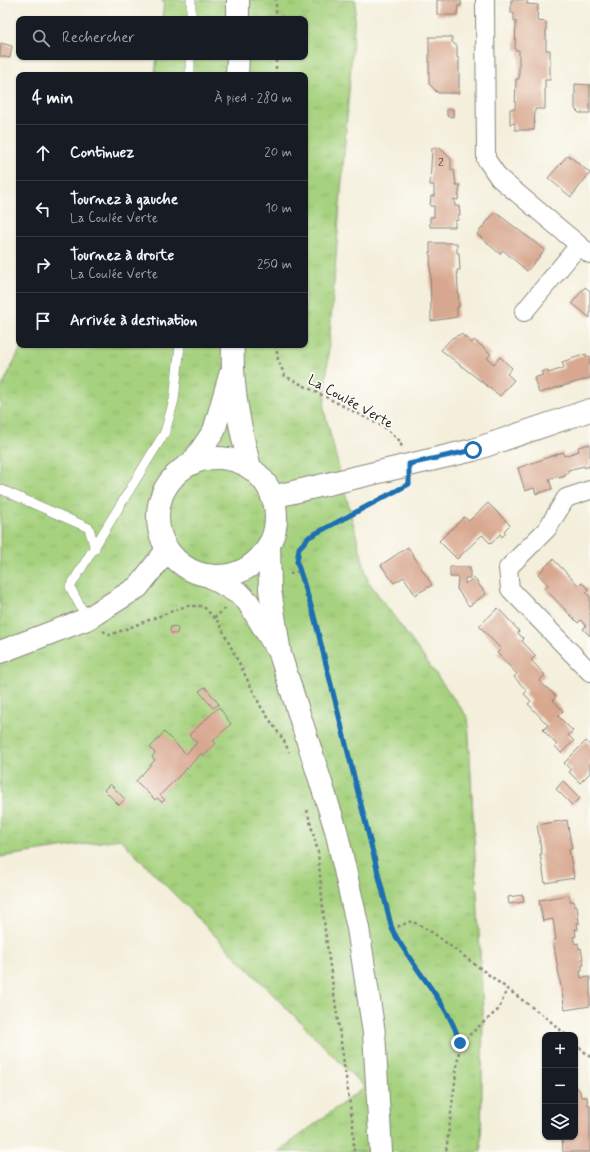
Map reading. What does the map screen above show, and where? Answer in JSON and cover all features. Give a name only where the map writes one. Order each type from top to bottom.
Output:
[{"type":"main road","points":[[238,0],[238,16]]},
{"type":"main road","points":[[238,60],[238,72]]},
{"type":"main road","points":[[192,463],[214,431],[232,355]]},
{"type":"main road","points":[[232,355],[242,436],[250,468]]},
{"type":"main road","points":[[272,497],[473,450],[590,410]]},
{"type":"main road","points":[[212,457],[232,459],[250,468],[260,476],[270,491],[275,508],[275,525],[269,544],[258,559],[244,569],[226,575],[208,575],[192,571],[167,550],[158,528],[158,503],[165,486],[177,472],[192,463],[212,457]]},
{"type":"main road","points":[[269,544],[270,590],[280,654],[336,830],[358,928],[374,1033],[381,1152]]},
{"type":"main road","points":[[0,652],[87,619],[138,587],[167,550]]},
{"type":"main road","points":[[208,575],[241,595],[248,602],[280,654]]},
{"type":"street","points":[[485,0],[486,159],[499,178],[584,250],[524,312]]},
{"type":"street","points":[[590,490],[566,498],[547,529],[508,568],[510,589],[590,672]]},
{"type":"lane","points":[[191,0],[191,16]]},
{"type":"lane","points":[[190,60],[190,72]]},
{"type":"lane","points":[[87,619],[70,587],[95,549],[165,432],[174,400],[180,348]]},
{"type":"lane","points":[[0,489],[89,528],[95,549]]},
{"type":"path","points":[[276,0],[276,16]]},
{"type":"path","points":[[276,60],[276,72]]},
{"type":"path","name":"La Coulée Verte","points":[[276,348],[278,360],[285,376],[384,428],[400,441],[409,464],[409,484],[309,537],[299,548],[297,562],[313,612],[392,929],[402,948],[456,1027],[460,1043],[446,1152]]},
{"type":"path","points":[[87,619],[110,635],[186,606],[203,606],[219,623],[261,707],[284,741],[290,755]]},
{"type":"path","points":[[306,807],[318,852],[325,931],[353,1126],[354,1152]]},
{"type":"path","points":[[392,929],[412,921],[433,933],[562,1032]]},
{"type":"path","points":[[460,1043],[499,1009],[507,989]]},
{"type":"path","points":[[578,1047],[590,1057]]},
{"type":"green space","points":[[161,0],[356,0],[324,410],[368,581],[468,718],[483,1011],[481,1152],[278,1152],[364,1087],[120,839],[0,857],[0,391],[21,348],[308,348],[308,72],[155,72],[157,60],[308,60],[308,16],[162,16],[164,3]]},
{"type":"building","points":[[437,0],[461,0],[461,6],[458,6],[457,15],[437,15]]},
{"type":"building","points":[[511,0],[527,0],[527,4],[538,5],[537,21],[546,22],[546,50],[550,50],[550,80],[545,80],[545,109],[535,109],[534,130],[515,130],[515,123],[510,124],[510,109],[515,109],[516,79],[519,79],[519,50],[515,50],[516,21],[514,21],[514,13],[511,13]]},
{"type":"building","points":[[429,37],[452,37],[452,42],[457,46],[457,58],[459,58],[459,93],[438,93],[429,84]]},
{"type":"building","points":[[1,43],[12,46],[10,58],[0,56]]},
{"type":"building","points":[[575,84],[590,85],[590,113],[579,113],[575,109]]},
{"type":"building","points":[[447,109],[453,109],[453,117],[447,116]]},
{"type":"building","points":[[432,148],[440,148],[451,159],[451,170],[454,170],[456,185],[460,185],[458,200],[454,199],[455,206],[459,206],[460,215],[458,215],[458,220],[455,221],[455,227],[430,227],[430,217],[434,217],[434,206],[430,206],[431,196],[434,196],[434,185],[430,185]]},
{"type":"building","points":[[568,155],[590,173],[571,197],[548,178]]},
{"type":"building","points":[[495,212],[545,250],[527,271],[503,250],[500,254],[477,234]]},
{"type":"building","points":[[430,243],[457,243],[460,270],[457,270],[459,307],[457,307],[457,317],[431,321]]},
{"type":"building","points":[[585,287],[590,291],[590,318],[572,303]]},
{"type":"building","points":[[461,334],[472,343],[474,340],[491,354],[487,358],[494,364],[500,357],[512,368],[507,374],[514,380],[500,396],[441,350],[452,338]]},
{"type":"building","points":[[586,354],[587,358],[590,356],[590,378],[539,393],[534,378],[543,375],[541,372],[547,370],[548,373],[564,368],[562,362]]},
{"type":"building","points":[[590,444],[590,469],[589,466],[585,468],[584,466],[568,470],[569,472],[565,474],[565,476],[559,478],[558,476],[549,479],[552,489],[536,494],[534,488],[525,491],[518,468],[563,452],[564,456],[579,451],[578,447]]},
{"type":"building","points":[[488,503],[510,525],[504,531],[506,533],[502,537],[500,534],[491,544],[482,535],[457,559],[439,541],[464,517],[469,521]]},
{"type":"building","points":[[408,547],[432,585],[415,595],[404,577],[394,583],[381,565]]},
{"type":"building","points":[[553,559],[579,586],[582,583],[589,590],[586,593],[590,597],[590,636],[583,629],[586,626],[581,620],[578,623],[545,589],[548,585],[538,574]]},
{"type":"building","points":[[450,567],[470,567],[470,578],[465,578],[465,584],[474,578],[486,594],[469,606],[457,589],[458,577],[450,577]]},
{"type":"building","points":[[498,608],[519,631],[518,633],[524,639],[522,641],[536,656],[531,660],[545,675],[539,681],[556,696],[553,700],[563,711],[558,716],[573,731],[568,735],[574,741],[561,753],[555,746],[557,745],[543,730],[548,725],[528,704],[531,701],[524,694],[527,691],[514,677],[517,674],[497,653],[501,649],[479,626]]},
{"type":"building","points":[[172,626],[176,626],[178,630],[176,634],[172,634],[170,632],[170,628]]},
{"type":"building","points":[[205,687],[219,704],[213,708],[199,691]]},
{"type":"building","points":[[219,707],[231,724],[213,741],[216,743],[204,756],[202,753],[160,795],[165,800],[162,802],[157,798],[155,800],[136,781],[155,760],[152,757],[155,753],[150,748],[164,732],[186,754],[197,743],[189,735]]},
{"type":"building","points":[[586,741],[590,745],[590,773],[580,783],[569,772],[571,770],[564,763]]},
{"type":"building","points":[[563,781],[580,798],[572,805],[556,789]]},
{"type":"building","points":[[110,784],[125,799],[119,805],[104,790]]},
{"type":"building","points":[[567,820],[572,849],[569,849],[574,878],[545,883],[537,825]]},
{"type":"building","points":[[523,895],[524,902],[509,904],[508,897]]},
{"type":"building","points":[[569,895],[571,902],[574,901],[575,907],[577,906],[579,923],[577,923],[578,929],[575,929],[576,936],[573,937],[575,944],[578,943],[579,949],[581,948],[584,965],[582,965],[582,971],[580,971],[581,978],[590,977],[590,1006],[565,1010],[553,940],[556,940],[553,919],[543,921],[539,900]]},
{"type":"building","points":[[578,1089],[581,1097],[587,1097],[588,1105],[590,1105],[590,1152],[563,1152],[562,1140],[578,1140]]},
{"type":"route","points":[[460,1043],[456,1027],[402,948],[392,929],[313,612],[297,562],[299,548],[309,537],[409,484],[409,464],[473,450]]}]
